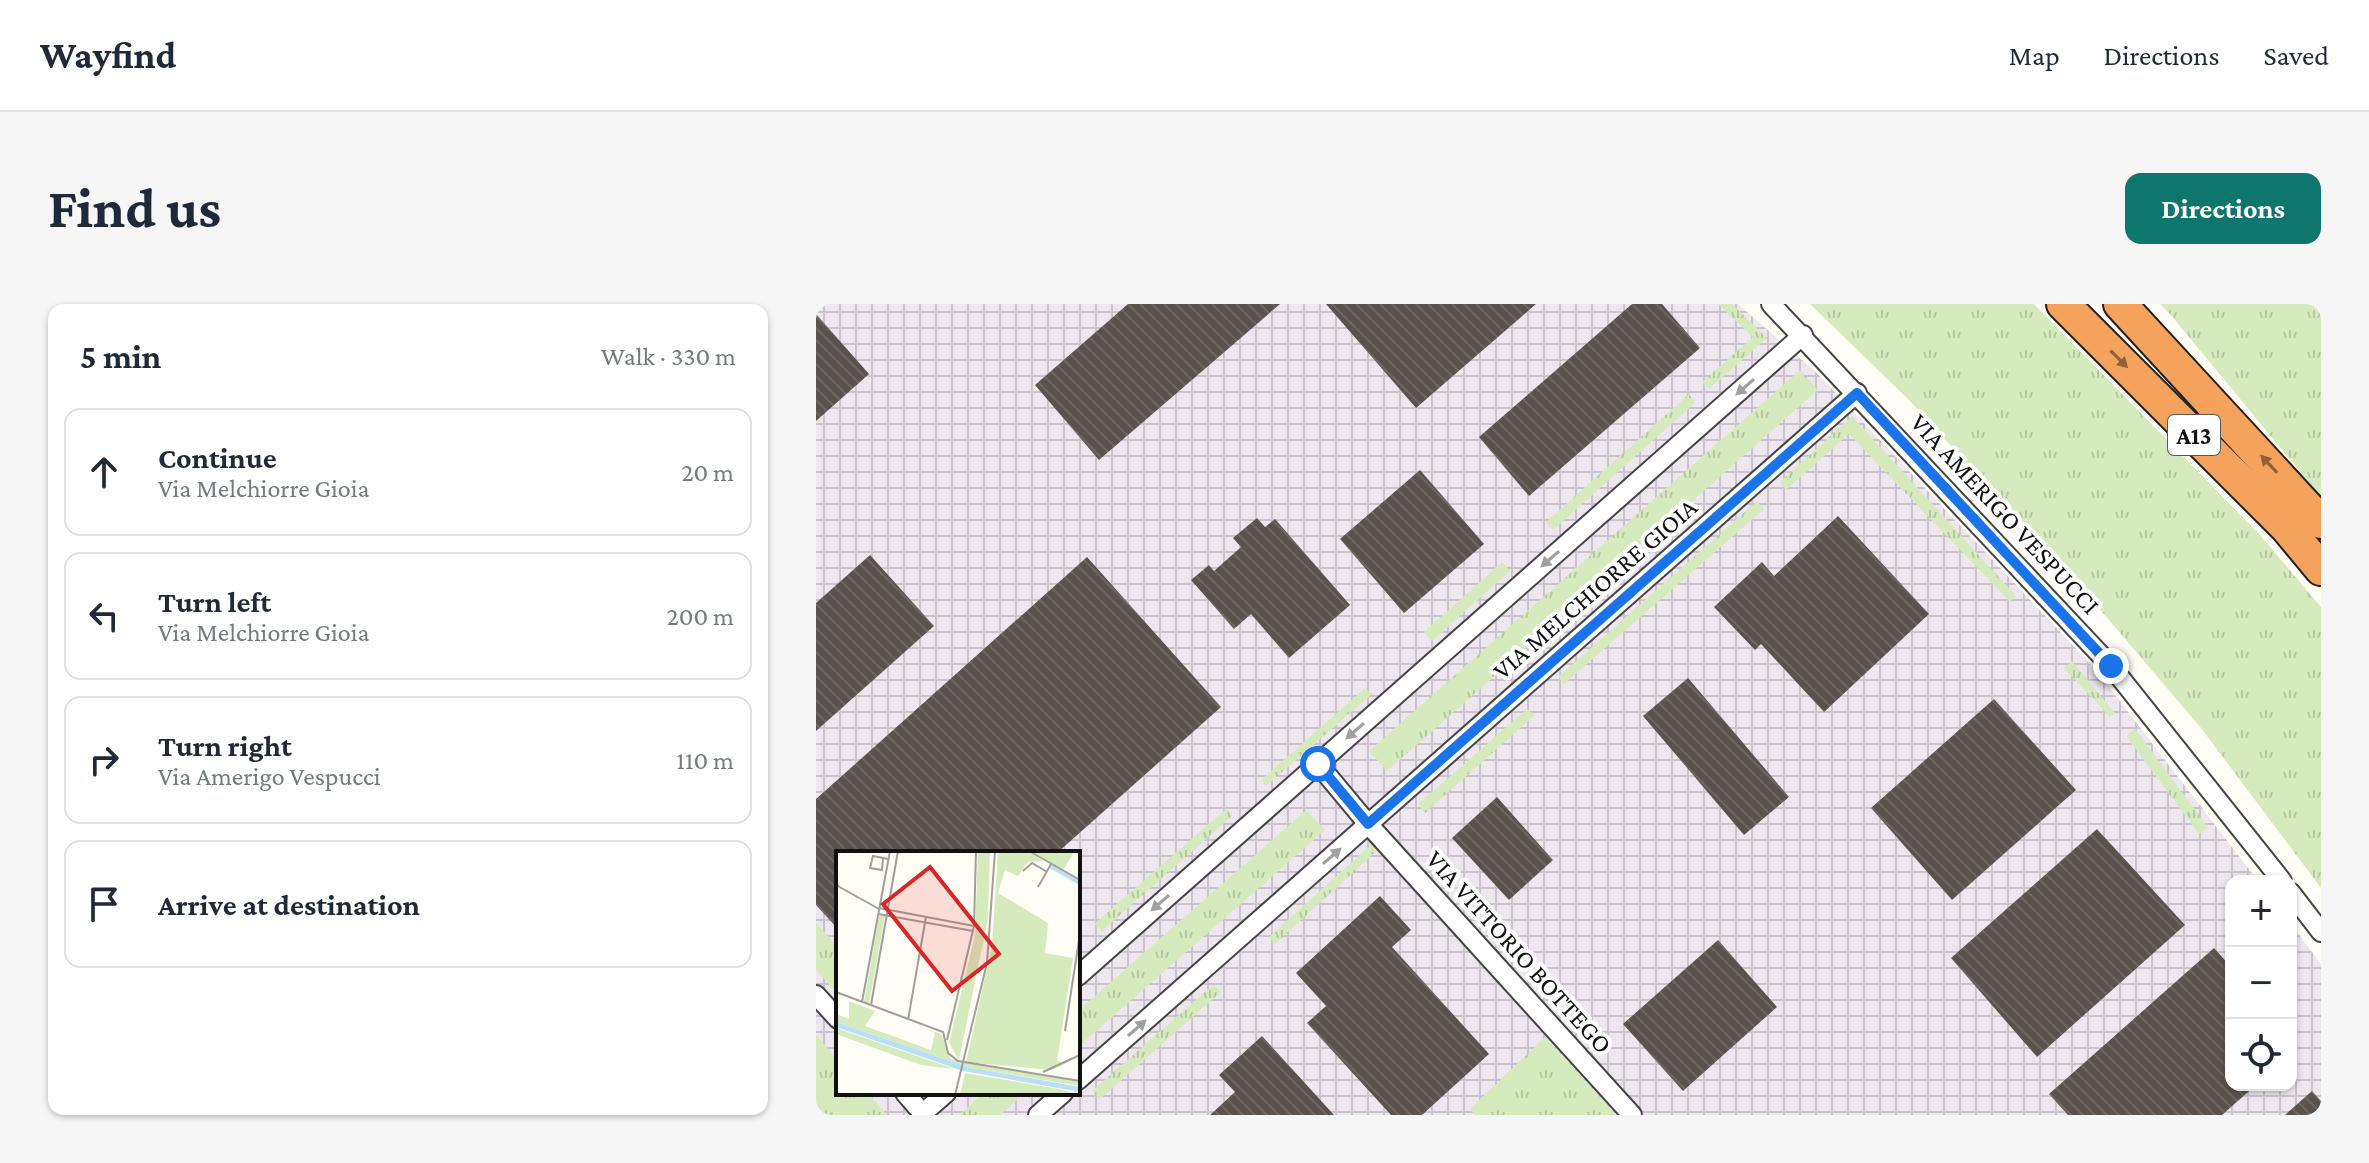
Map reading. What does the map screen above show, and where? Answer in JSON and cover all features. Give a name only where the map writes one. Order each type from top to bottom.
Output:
[{"type":"highway","name":"A13","points":[[2063,304],[2287,528],[2321,569]]},
{"type":"highway","name":"A13","points":[[2120,304],[2321,522]]},
{"type":"street","name":"VIA AMERIGO VESPUCCI","points":[[1771,304],[2111,666],[2277,875]]},
{"type":"street","name":"VIA MELCHIORRE GIOIA","points":[[1080,974],[1803,335]]},
{"type":"street","name":"VIA MELCHIORRE GIOIA","points":[[1080,1078],[1857,393]]},
{"type":"street","points":[[1318,764],[1368,824]]},
{"type":"street","name":"VIA VITTORIO BOTTEGO","points":[[1368,824],[1632,1115]]},
{"type":"street","points":[[2297,901],[2321,932]]},
{"type":"street","points":[[816,995],[836,1017]]},
{"type":"street","points":[[907,1095],[923,1114],[944,1095]]},
{"type":"street","points":[[1038,1115],[1061,1095]]},
{"type":"shaded area","points":[[816,304],[1738,304],[1818,374],[2095,669],[2253,875],[2225,875],[2225,1091],[2297,1091],[2297,932],[2321,964],[2321,1115],[816,1115]]},
{"type":"green space","points":[[1718,304],[1732,304],[1767,338],[1709,389],[1702,382],[1753,337]]},
{"type":"green space","points":[[1810,304],[2034,304],[2260,535],[2321,607],[2321,888],[2201,728],[2097,606],[1910,401]]},
{"type":"green space","points":[[2160,304],[2321,304],[2321,497],[2170,314]]},
{"type":"green space","points":[[1800,370],[1818,390],[1387,771],[1369,751]]},
{"type":"green space","points":[[1689,394],[1695,403],[1553,530],[1546,522]]},
{"type":"green space","points":[[1852,416],[2016,596],[2010,602],[1849,434],[1786,490],[1780,482]]},
{"type":"green space","points":[[1757,501],[1764,509],[1564,684],[1558,677]]},
{"type":"green space","points":[[1502,562],[1510,571],[1432,641],[1424,632]]},
{"type":"green space","points":[[2072,661],[2115,713],[2110,717],[2064,668]]},
{"type":"green space","points":[[1365,688],[1372,694],[1266,786],[1261,780]]},
{"type":"green space","points":[[1527,709],[1535,715],[1425,813],[1418,804]]},
{"type":"green space","points":[[2135,729],[2208,827],[2199,834],[2126,736]]},
{"type":"green space","points":[[1227,808],[1232,816],[1102,931],[1094,924]]},
{"type":"green space","points":[[1306,810],[1325,830],[1080,1045],[1080,1009]]},
{"type":"green space","points":[[1374,842],[1380,848],[1275,944],[1269,937]]},
{"type":"green space","points":[[816,923],[836,945],[836,992],[816,970]]},
{"type":"green space","points":[[1213,985],[1221,992],[1100,1099],[1092,1091]]},
{"type":"green space","points":[[816,1035],[836,1058],[836,1095],[870,1095],[887,1115],[816,1115]]},
{"type":"green space","points":[[1545,1037],[1616,1115],[1475,1115],[1470,1109]]},
{"type":"green space","points":[[982,1095],[1023,1095],[1000,1115],[959,1115]]},
{"type":"building","points":[[1128,304],[1280,304],[1099,460],[1035,385]]},
{"type":"building","points":[[1326,304],[1536,304],[1416,408]]},
{"type":"building","points":[[1632,304],[1662,304],[1700,348],[1529,496],[1479,437]]},
{"type":"building","points":[[816,314],[869,374],[816,421]]},
{"type":"building","points":[[1420,470],[1484,544],[1404,613],[1340,539]]},
{"type":"building","points":[[1838,516],[1929,614],[1824,712],[1761,644],[1755,650],[1714,607],[1762,562],[1774,576]]},
{"type":"building","points":[[1257,518],[1265,527],[1275,519],[1350,605],[1289,658],[1251,614],[1234,629],[1191,580],[1209,565],[1214,571],[1241,547],[1233,538]]},
{"type":"building","points":[[870,555],[934,626],[816,731],[816,603]]},
{"type":"building","points":[[1087,557],[1221,707],[1059,851],[836,851],[836,927],[816,905],[816,799]]},
{"type":"building","points":[[1688,678],[1789,797],[1744,835],[1643,716]]},
{"type":"building","points":[[1994,699],[2076,790],[1952,900],[1871,808]]},
{"type":"building","points":[[1497,797],[1553,860],[1509,900],[1452,838]]},
{"type":"building","points":[[2097,829],[2185,925],[2037,1057],[1951,958]]},
{"type":"building","points":[[1380,896],[1411,930],[1392,947],[1489,1054],[1422,1115],[1391,1115],[1307,1023],[1326,1006],[1296,973]]},
{"type":"building","points":[[1718,940],[1777,1007],[1683,1091],[1623,1024]]},
{"type":"building","points":[[2214,948],[2225,960],[2225,1091],[2249,1091],[2222,1115],[2068,1115],[2049,1094]]},
{"type":"building","points":[[1262,1036],[1334,1115],[1210,1115],[1235,1092],[1219,1075]]},
{"type":"building","points":[[2312,1091],[2321,1101],[2321,1115],[2285,1115]]},
{"type":"route","points":[[1318,764],[1368,824],[1857,393],[2111,666]]}]
